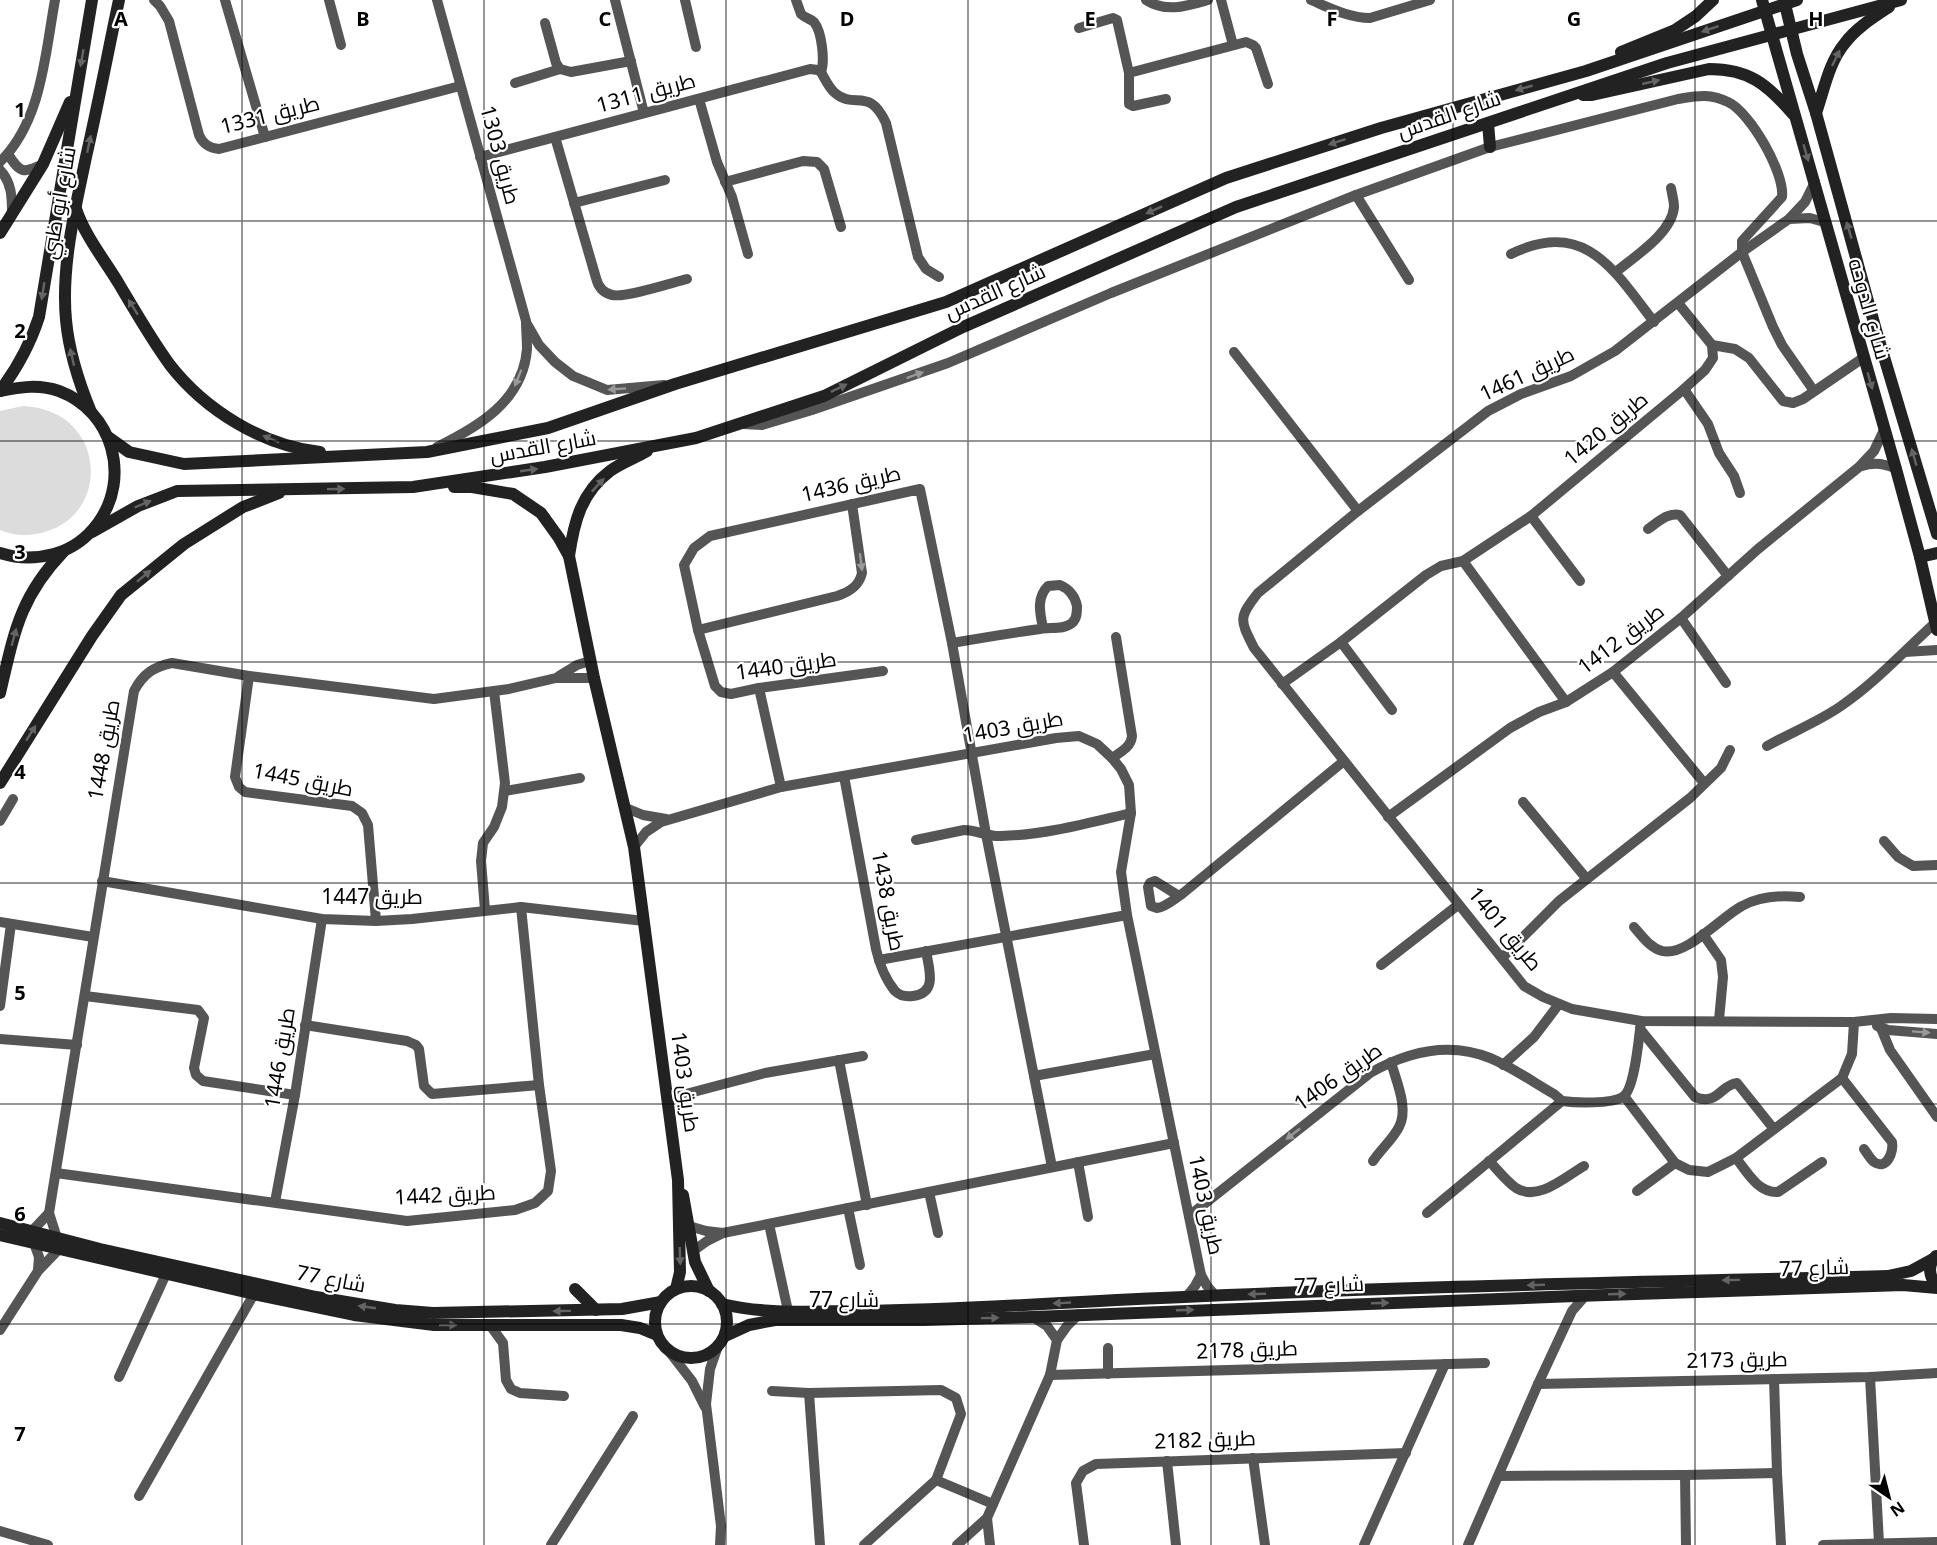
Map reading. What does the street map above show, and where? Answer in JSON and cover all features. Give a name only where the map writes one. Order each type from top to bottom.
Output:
[{"type":"street","points":[[43,164],[23,171],[4,158],[20,136],[34,104],[55,0]]},
{"type":"street","name":"شارع أبو ظبي","points":[[0,391],[24,357],[39,317],[92,0]]},
{"type":"street","name":"شارع أبو ظبي","points":[[92,412],[74,367],[66,319],[66,267],[76,207],[119,0]]},
{"type":"street","name":"طريق 1331","points":[[154,0],[169,21],[201,140],[209,147],[219,149],[460,86]]},
{"type":"street","points":[[225,0],[265,137]]},
{"type":"street","points":[[329,0],[341,45]]},
{"type":"street","name":"طريق 1303","points":[[437,0],[526,321],[539,345],[573,376],[607,390],[675,384]]},
{"type":"street","points":[[615,0],[644,113]]},
{"type":"street","points":[[685,0],[696,46]]},
{"type":"street","points":[[796,0],[801,14],[812,20],[817,28],[824,56],[821,72],[834,93],[848,99],[867,101],[874,104],[881,113],[886,123],[916,250],[921,264],[939,277]]},
{"type":"street","points":[[1146,0],[1164,8],[1179,8],[1208,0]]},
{"type":"street","points":[[1221,0],[1233,45]]},
{"type":"street","points":[[1311,0],[1360,18],[1370,18],[1430,0]]},
{"type":"street","points":[[1586,71],[1620,52],[1675,30],[1696,16],[1713,0]]},
{"type":"street","name":"شارع القدس","points":[[108,437],[129,452],[184,464],[427,452],[548,428],[675,384],[946,302],[1226,178],[1381,128],[1586,71],[1763,5],[1797,0]]},
{"type":"street","points":[[1816,113],[1830,69],[1846,41],[1863,25],[1899,1]]},
{"type":"street","name":"شارع القدس","points":[[63,552],[92,532],[138,506],[177,491],[413,487],[545,467],[696,438],[824,396],[963,327],[1236,207],[1667,63],[1899,1]]},
{"type":"street","name":"شارع الدوحه","points":[[1784,2],[1876,330],[1937,536]]},
{"type":"street","name":"شارع الدوحه","points":[[1763,5],[1896,469],[1920,556],[1936,627]]},
{"type":"street","points":[[1079,28],[1116,18],[1129,73],[1131,105],[1166,99]]},
{"type":"street","points":[[545,23],[556,63],[560,69]]},
{"type":"street","points":[[1129,73],[1246,42],[1254,46],[1268,84]]},
{"type":"street","points":[[515,82],[560,69],[571,72],[631,61]]},
{"type":"street","name":"طريق 1311","points":[[480,157],[810,69],[821,72]]},
{"type":"street","points":[[1573,94],[1593,95],[1709,69],[1729,69],[1764,84],[1796,117]]},
{"type":"street","points":[[0,233],[43,164],[77,85]]},
{"type":"street","points":[[738,424],[762,425],[822,407],[948,363],[1111,293],[1356,195],[1490,147],[1678,99],[1707,95],[1730,103],[1748,120],[1771,157],[1781,179],[1782,197],[1742,241],[1742,252],[1782,345],[1814,391]]},
{"type":"street","points":[[699,99],[717,162],[732,197],[748,254]]},
{"type":"street","points":[[1488,123],[1490,147]]},
{"type":"street","points":[[555,136],[596,278],[602,289],[619,296],[687,279]]},
{"type":"street","points":[[725,182],[803,161],[817,162],[824,169],[841,227]]},
{"type":"street","points":[[0,170],[10,186],[12,215]]},
{"type":"street","points":[[574,203],[665,180]]},
{"type":"street","name":"طريق 1461","points":[[1242,625],[1246,608],[1258,593],[1488,411],[1521,394],[1571,376],[1615,351],[1742,252],[1789,219],[1805,202],[1815,182]]},
{"type":"street","points":[[1616,272],[1657,238],[1670,222],[1674,206],[1671,188]]},
{"type":"street","points":[[1356,195],[1409,280]]},
{"type":"street","points":[[76,207],[86,232],[152,337],[171,365],[194,390],[220,412],[250,430],[281,443],[314,452],[348,455]]},
{"type":"street","points":[[1789,219],[1810,218],[1824,222]]},
{"type":"street","points":[[1511,254],[1526,247],[1559,242],[1591,251],[1616,272],[1654,322]]},
{"type":"street","points":[[1678,303],[1712,345],[1735,349],[1749,358],[1783,401],[1792,403],[1863,358]]},
{"type":"street","name":"طريق 1303","points":[[427,452],[468,432],[490,416],[510,395],[527,350],[526,321]]},
{"type":"street","name":"طريق 1420","points":[[1282,684],[1341,642],[1426,575],[1441,566],[1463,561],[1531,516],[1705,370],[1713,358],[1712,345]]},
{"type":"street","points":[[1234,352],[1358,512]]},
{"type":"street","points":[[0,391],[19,387],[39,387],[58,391],[76,400],[92,412],[108,437],[114,456],[115,476],[112,496],[104,515],[92,532]]},
{"type":"street","points":[[1684,389],[1711,430],[1719,453],[1734,476],[1740,493]]},
{"type":"street","name":"طريق 1412","points":[[1388,816],[1510,728],[1539,712],[1566,702],[1613,672],[1681,618],[1859,467],[1874,451],[1884,430]]},
{"type":"street","name":"طريق 1403","points":[[569,556],[574,526],[585,498],[610,472],[658,446]]},
{"type":"street","points":[[1859,467],[1874,463],[1896,469]]},
{"type":"street","name":"طريق 1403","points":[[413,487],[472,488],[513,494],[540,513],[569,556],[590,661],[634,847],[678,1180],[680,1272],[676,1290]]},
{"type":"street","name":"طريق 1436","points":[[684,565],[694,548],[710,536],[920,489],[952,643],[986,834],[1052,1167]]},
{"type":"street","points":[[0,783],[92,636],[121,595],[184,544],[233,513],[287,490]]},
{"type":"street","points":[[1923,490],[1937,503]]},
{"type":"street","points":[[698,630],[837,596],[851,590],[860,580],[862,573],[852,504]]},
{"type":"street","points":[[1648,529],[1666,516],[1674,513],[1680,515],[1728,576]]},
{"type":"street","points":[[1531,516],[1580,581]]},
{"type":"street","points":[[1916,543],[1937,536]]},
{"type":"street","points":[[0,553],[12,557],[38,558],[63,552]]},
{"type":"street","points":[[0,693],[13,638],[27,600],[43,574],[63,552]]},
{"type":"street","points":[[1920,556],[1937,553]]},
{"type":"street","points":[[1463,561],[1566,702]]},
{"type":"street","name":"طريق 1440","points":[[684,565],[698,630],[715,686],[721,692],[731,694],[883,671]]},
{"type":"street","points":[[952,643],[1067,626],[1074,621],[1076,603],[1071,592],[1060,585],[1048,586],[1041,597],[1043,628]]},
{"type":"street","points":[[1681,618],[1726,683]]},
{"type":"street","name":"طريق 1401","points":[[1242,625],[1254,648],[1282,684],[1524,986],[1543,997],[1572,1009],[1641,1025],[1719,1020],[1860,1022],[1891,1018],[1937,1019]]},
{"type":"street","points":[[1767,746],[1843,705],[1936,627]]},
{"type":"street","points":[[1112,758],[1132,742],[1116,637]]},
{"type":"street","points":[[1341,642],[1392,710]]},
{"type":"street","points":[[1905,652],[1937,650]]},
{"type":"street","name":"طريق 1448","points":[[556,678],[577,665],[590,661]]},
{"type":"street","name":"طريق 1448","points":[[59,1243],[49,1213],[134,691],[148,671],[160,665],[172,663],[249,676],[434,699],[494,691],[556,678],[594,678]]},
{"type":"street","points":[[1613,672],[1704,783]]},
{"type":"street","name":"طريق 1445","points":[[249,676],[235,777],[238,787],[245,792],[352,806],[362,813],[368,825],[376,921]]},
{"type":"street","points":[[759,688],[781,787]]},
{"type":"street","points":[[485,910],[480,861],[483,843],[494,826],[502,807],[505,791],[494,691]]},
{"type":"street","name":"طريق 1403","points":[[634,847],[646,832],[669,819],[781,787],[1056,738],[1079,736],[1096,744],[1121,769],[1129,785],[1131,813],[1121,872],[1126,915],[1201,1275],[1216,1296]]},
{"type":"street","points":[[1502,958],[1559,901],[1586,878],[1690,798],[1721,768],[1730,750]]},
{"type":"street","points":[[1179,896],[1344,761]]},
{"type":"street","name":"طريق 1438","points":[[844,776],[879,960],[896,992],[903,996],[912,996],[923,993],[930,985],[926,951]]},
{"type":"street","points":[[505,791],[580,778]]},
{"type":"street","points":[[0,821],[13,799]]},
{"type":"street","points":[[1523,802],[1586,878]]},
{"type":"street","name":"طريق 1403","points":[[626,808],[651,818],[669,819]]},
{"type":"street","points":[[916,840],[964,830],[1003,836],[1042,832],[1131,813]]},
{"type":"street","points":[[1884,841],[1898,856],[1913,866],[1937,865]]},
{"type":"street","name":"طريق 1447","points":[[102,881],[322,919],[376,921],[412,919],[521,907],[644,921]]},
{"type":"street","points":[[1634,927],[1655,948],[1667,952],[1679,949],[1742,906],[1755,900],[1770,896],[1800,897]]},
{"type":"street","points":[[1381,965],[1458,904]]},
{"type":"street","name":"طريق 1442","points":[[56,1173],[407,1221],[515,1210],[535,1203],[548,1191],[551,1171],[539,1084],[521,907]]},
{"type":"street","points":[[879,960],[1126,915]]},
{"type":"street","name":"طريق 1446","points":[[275,1202],[295,1095],[322,919]]},
{"type":"street","points":[[0,1006],[6,923],[93,937]]},
{"type":"street","points":[[1703,934],[1721,960],[1723,977],[1719,1020]]},
{"type":"street","points":[[85,996],[198,1010],[204,1018],[194,1068],[199,1079],[295,1095]]},
{"type":"street","points":[[1503,1065],[1534,1037],[1559,1004]]},
{"type":"street","points":[[1624,1096],[1676,1163],[1689,1170],[1708,1172],[1736,1158],[1842,1078],[1852,1054],[1860,1022]]},
{"type":"street","name":"طريق 1401","points":[[1860,1022],[1888,1030],[1937,1034]]},
{"type":"street","points":[[305,1025],[407,1041],[416,1045],[419,1049],[424,1086],[432,1094],[539,1084]]},
{"type":"street","points":[[1427,1213],[1562,1101],[1613,1101],[1624,1096],[1630,1087],[1641,1025]]},
{"type":"street","points":[[1641,1025],[1695,1097],[1708,1099],[1718,1096],[1731,1084],[1737,1083],[1773,1128]]},
{"type":"street","points":[[1881,1028],[1890,1050],[1937,1117]]},
{"type":"street","points":[[0,1039],[77,1045]]},
{"type":"street","name":"طريق 1406","points":[[1189,1216],[1370,1073],[1390,1062],[1418,1052],[1467,1050],[1491,1058],[1554,1094],[1562,1101]]},
{"type":"street","points":[[1034,1076],[1155,1054]]},
{"type":"street","points":[[667,1099],[765,1073],[863,1056]]},
{"type":"street","points":[[839,1060],[867,1205]]},
{"type":"street","points":[[1373,1161],[1400,1126],[1403,1117],[1403,1107],[1390,1062]]},
{"type":"street","points":[[1842,1078],[1892,1142],[1894,1149],[1892,1156],[1880,1164],[1874,1162],[1864,1149]]},
{"type":"street","name":"طريق 1403","points":[[693,1251],[723,1233],[1174,1143]]},
{"type":"street","points":[[1736,1158],[1760,1187],[1772,1192],[1778,1192],[1822,1162]]},
{"type":"street","points":[[1489,1161],[1510,1183],[1525,1192],[1542,1190],[1584,1166]]},
{"type":"street","points":[[1078,1162],[1088,1217]]},
{"type":"street","points":[[1637,1191],[1676,1163]]},
{"type":"street","name":"طريق 1403","points":[[678,1180],[693,1251],[699,1272],[709,1291]]},
{"type":"street","points":[[929,1192],[938,1233]]},
{"type":"street","points":[[848,1208],[860,1265]]},
{"type":"street","points":[[38,1271],[39,1257],[33,1237],[49,1213]]},
{"type":"street","name":"شارع 77","points":[[0,1223],[33,1237]]},
{"type":"street","points":[[769,1224],[788,1311]]},
{"type":"street","name":"طريق 1403","points":[[689,1226],[723,1233]]},
{"type":"street","name":"شارع 77","points":[[0,1235],[33,1237],[166,1274],[354,1315],[434,1324],[621,1325],[640,1328],[657,1335]]},
{"type":"street","points":[[0,1330],[59,1243]]},
{"type":"street","name":"شارع 77","points":[[59,1243],[316,1297],[395,1310],[433,1313],[632,1309],[662,1302]]},
{"type":"street","points":[[1935,1257],[1930,1270],[1937,1287]]},
{"type":"street","name":"شارع 77","points":[[722,1304],[748,1309],[788,1311],[923,1310],[1187,1296],[1888,1276],[1911,1271],[1935,1257]]},
{"type":"street","points":[[119,1377],[166,1274]]},
{"type":"street","name":"طريق 1403","points":[[1187,1296],[1201,1275]]},
{"type":"street","name":"شارع 77","points":[[721,1341],[749,1325],[775,1320],[1033,1317],[1586,1295],[1903,1285],[1937,1287]]},
{"type":"street","points":[[708,1416],[692,1380],[657,1335],[655,1318],[662,1302],[676,1290],[693,1286],[709,1291],[722,1304],[726,1314],[727,1325],[707,1380],[708,1416],[721,1526],[720,1545]]},
{"type":"street","points":[[575,1289],[596,1310]]},
{"type":"street","points":[[139,1496],[254,1294]]},
{"type":"street","points":[[1468,1545],[1572,1311],[1586,1295]]},
{"type":"street","points":[[1562,1296],[1569,1303],[1572,1311]]},
{"type":"street","points":[[957,1545],[987,1518],[1050,1375],[1057,1340],[1079,1314]]},
{"type":"street","points":[[1033,1317],[1047,1326],[1057,1340]]},
{"type":"street","points":[[490,1325],[503,1343],[506,1380],[511,1389],[520,1393],[564,1396]]},
{"type":"street","points":[[503,1343],[518,1326]]},
{"type":"street","points":[[668,1350],[677,1356],[699,1358],[710,1353],[721,1341]]},
{"type":"street","points":[[1108,1348],[1108,1374]]},
{"type":"street","name":"طريق 2178","points":[[1050,1375],[1485,1362]]},
{"type":"street","points":[[1364,1545],[1445,1364]]},
{"type":"street","name":"طريق 2173","points":[[1538,1384],[1870,1377],[1937,1373]]},
{"type":"street","points":[[1870,1377],[1880,1543]]},
{"type":"street","points":[[1774,1379],[1781,1545]]},
{"type":"street","points":[[772,1391],[809,1393],[941,1390],[956,1398],[961,1414],[936,1480],[864,1545]]},
{"type":"street","points":[[809,1393],[820,1545]]},
{"type":"street","points":[[552,1545],[633,1416]]},
{"type":"street","name":"طريق 2182","points":[[1084,1545],[1076,1483],[1083,1471],[1096,1464],[1406,1453]]},
{"type":"street","points":[[1253,1458],[1265,1545]]},
{"type":"street","points":[[1167,1461],[1176,1545]]},
{"type":"street","points":[[1499,1476],[1777,1473]]},
{"type":"street","points":[[1685,1475],[1686,1545]]},
{"type":"street","points":[[936,1480],[993,1504]]},
{"type":"street","points":[[987,1518],[990,1545]]},
{"type":"street","points":[[0,1531],[48,1545]]},
{"type":"street","points":[[1823,1545],[1937,1542]]},
{"type":"shaded area","points":[[23,406],[51,412],[72,425],[85,444],[91,466],[89,489],[79,509],[61,525],[27,535],[0,530],[0,411]]}]
